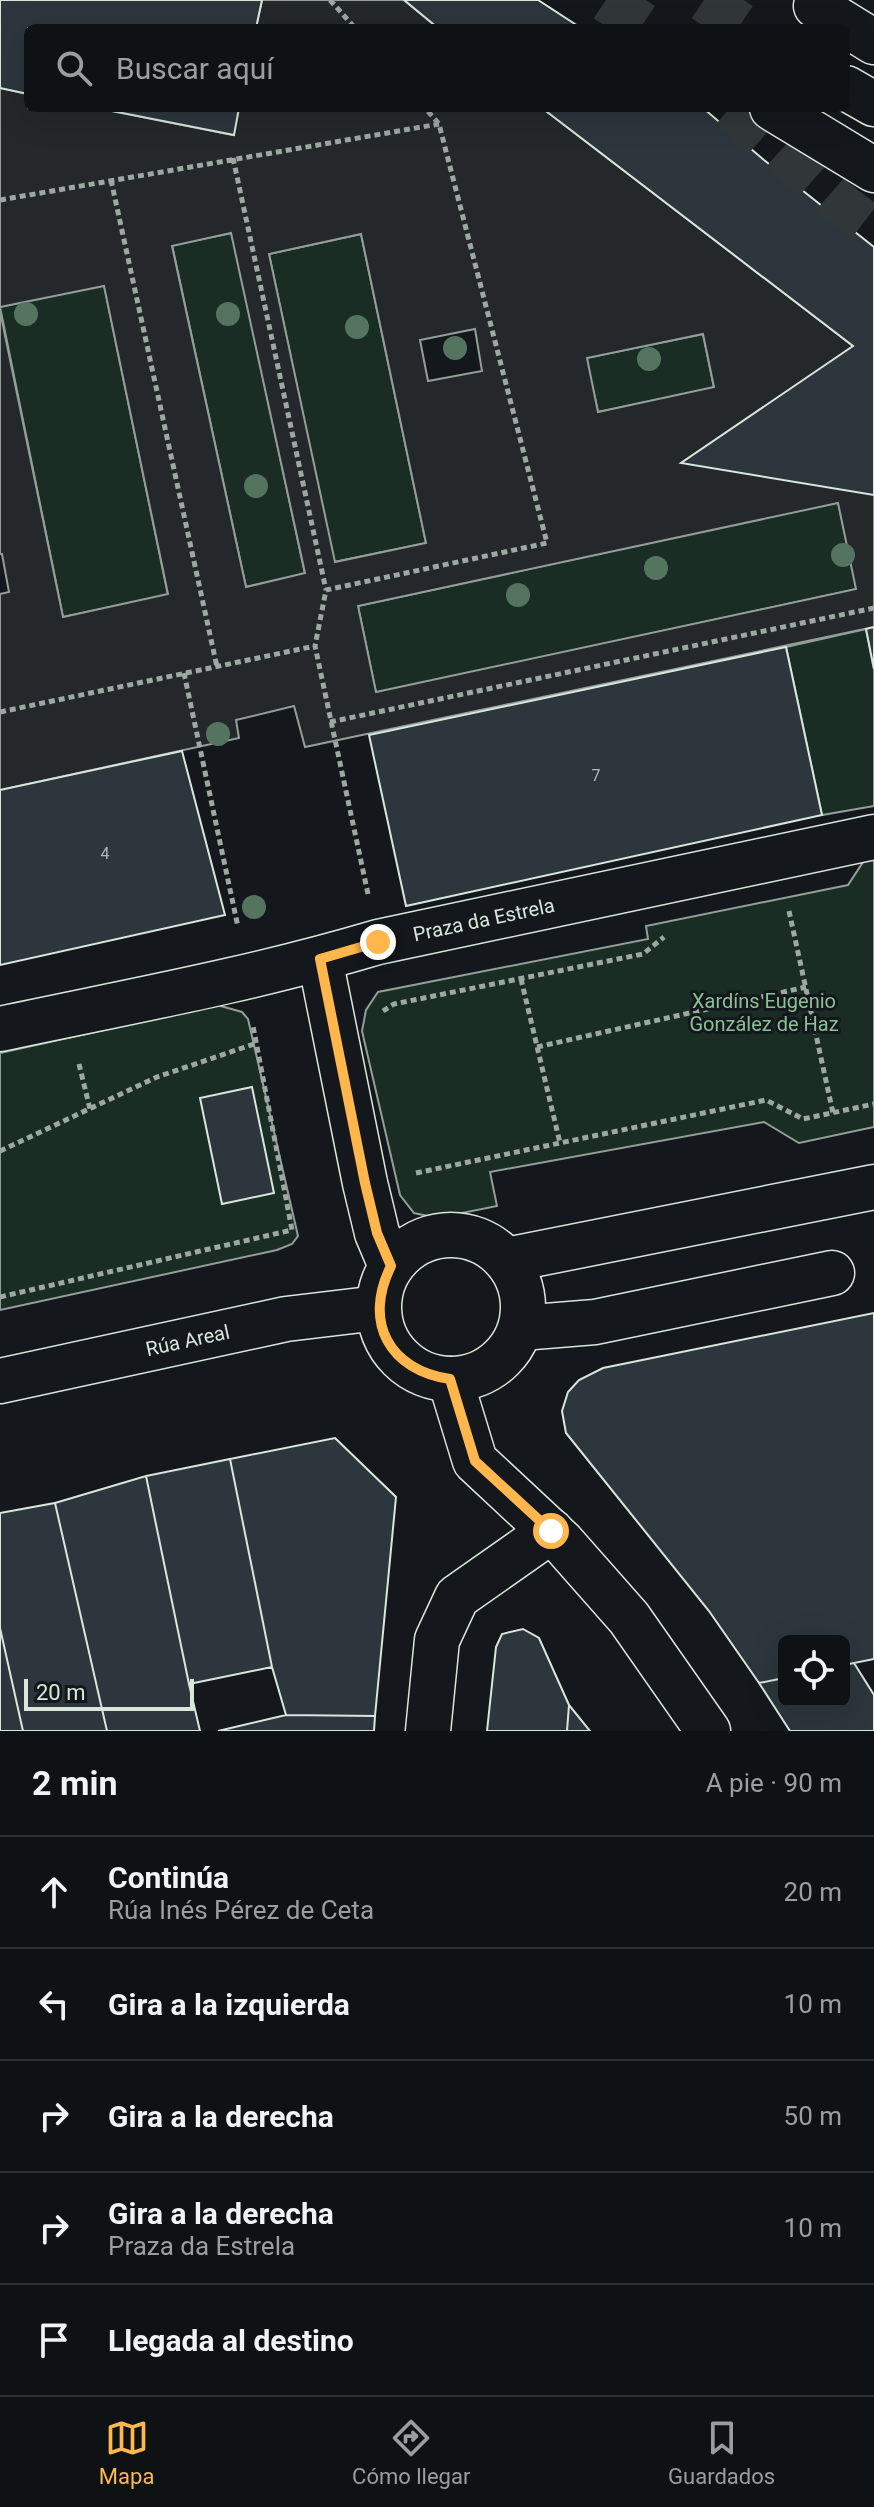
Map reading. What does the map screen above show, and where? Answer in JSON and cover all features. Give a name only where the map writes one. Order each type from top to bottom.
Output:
[{"type":"street","points":[[816,6],[845,24]]},
{"type":"street","points":[[850,27],[874,42]]},
{"type":"street","points":[[850,90],[874,104]]},
{"type":"street","points":[[779,112],[874,170]]},
{"type":"street","name":"Praza da Estrela","points":[[0,1029],[320,959],[378,942],[874,837]]},
{"type":"street","points":[[320,959],[365,1183],[377,1233],[391,1266]]},
{"type":"street","points":[[507,1260],[874,1187]]},
{"type":"street","points":[[448,1234],[480,1241],[507,1260],[519,1280],[524,1303],[521,1328],[511,1349],[494,1366],[472,1376],[450,1379],[428,1376],[408,1365],[392,1350],[382,1330],[378,1308],[381,1286],[391,1266],[407,1250],[426,1239],[448,1234]]},
{"type":"street","points":[[521,1328],[595,1322],[832,1273]]},
{"type":"street","name":"Rúa Areal","points":[[0,1381],[286,1319],[378,1308]]},
{"type":"street","points":[[450,1379],[475,1461],[551,1531],[629,1618],[708,1731]]},
{"type":"street","points":[[428,1731],[437,1640],[457,1597],[551,1531]]},
{"type":"path","points":[[330,0],[351,24]]},
{"type":"path","points":[[326,590],[547,543],[439,124],[428,112]]},
{"type":"path","points":[[0,200],[439,124]]},
{"type":"path","points":[[233,158],[326,590],[315,646],[371,907]]},
{"type":"path","points":[[111,180],[217,667]]},
{"type":"path","points":[[330,722],[874,608]]},
{"type":"path","points":[[0,712],[315,646]]},
{"type":"path","points":[[184,673],[239,936]]},
{"type":"path","points":[[775,914],[803,908]]},
{"type":"path","points":[[789,911],[833,1113]]},
{"type":"path","points":[[380,1014],[394,1004],[643,954],[664,937],[678,934]]},
{"type":"path","points":[[521,979],[560,1143]]},
{"type":"path","points":[[537,1047],[806,987]]},
{"type":"path","points":[[0,1297],[292,1230],[251,1017]]},
{"type":"path","points":[[0,1151],[157,1077],[257,1043]]},
{"type":"path","points":[[78,1056],[90,1109]]},
{"type":"path","points":[[414,1173],[766,1100],[803,1119],[874,1104]]},
{"type":"green space","points":[[232,233],[305,574],[246,587],[172,245]]},
{"type":"green space","points":[[361,234],[426,543],[334,562],[269,254]]},
{"type":"green space","points":[[104,285],[168,595],[63,617],[0,307]]},
{"type":"green space","points":[[703,334],[714,388],[598,412],[586,358]]},
{"type":"green space","points":[[838,502],[857,589],[376,693],[358,606]]},
{"type":"green space","points":[[866,629],[874,669],[874,806],[822,815],[786,647]]},
{"type":"green space","name":"Xardíns Eugenio González de Haz","points":[[874,852],[874,1127],[799,1143],[764,1122],[490,1172],[497,1206],[437,1218],[414,1213],[400,1195],[362,1031],[366,1010],[378,992],[648,939],[646,926],[848,885],[869,853]]},
{"type":"green space","points":[[217,1005],[242,1012],[248,1019],[298,1236],[292,1244],[277,1250],[0,1310],[0,1053]]},
{"type":"shaded area","points":[[262,0],[404,0],[433,24],[257,24]]},
{"type":"shaded area","points":[[0,88],[24,93],[24,112],[117,112],[233,135],[238,112],[547,112],[853,346],[874,495],[874,627],[305,747],[294,706],[236,720],[239,738],[0,790],[0,594],[9,592],[0,554],[0,311],[63,617],[168,594],[104,286],[0,307]],"holes":[[[231,233],[305,573],[246,587],[172,246]],[[361,234],[426,543],[335,562],[269,254]],[[475,329],[482,371],[428,381],[420,340]],[[703,334],[714,387],[598,412],[587,358]],[[838,503],[856,589],[376,692],[358,606]]]},
{"type":"building","points":[[0,0],[262,0],[257,24],[24,24],[24,93],[0,88]]},
{"type":"building","points":[[404,0],[538,0],[575,24],[433,24]]},
{"type":"building","points":[[117,112],[238,112],[234,135]]},
{"type":"building","points":[[547,112],[708,112],[874,247],[874,495],[681,463],[853,346]]},
{"type":"building","points":[[874,627],[874,669],[866,629]]},
{"type":"building","points":[[786,647],[822,815],[406,906],[369,735]]},
{"type":"building","points":[[182,751],[225,915],[0,965],[0,790]]},
{"type":"building","points":[[252,1087],[274,1193],[222,1204],[200,1098]]},
{"type":"building","points":[[874,1313],[874,1659],[850,1664],[850,1635],[778,1635],[778,1679],[759,1683],[709,1611],[566,1433],[562,1411],[568,1392],[579,1380],[603,1368]]},
{"type":"building","points":[[335,1438],[396,1497],[375,1716],[286,1715],[272,1667],[230,1459]]},
{"type":"building","points":[[230,1459],[272,1667],[189,1684],[146,1476]]},
{"type":"building","points":[[146,1476],[200,1731],[107,1731],[55,1503]]},
{"type":"building","points":[[55,1503],[107,1731],[23,1731],[0,1628],[0,1513]]},
{"type":"building","points":[[0,1628],[23,1731],[0,1731]]},
{"type":"building","points":[[523,1629],[539,1638],[569,1705],[567,1731],[487,1731],[496,1647],[502,1634]]},
{"type":"building","points":[[854,1663],[874,1695],[874,1731],[790,1731],[759,1683],[778,1679],[778,1707],[850,1707],[850,1664]]},
{"type":"building","points":[[569,1705],[590,1731],[567,1731]]},
{"type":"building","points":[[286,1715],[375,1716],[374,1731],[218,1731]]},
{"type":"tunnel","points":[[606,0],[642,24]]},
{"type":"tunnel","points":[[704,0],[740,24]]},
{"type":"tunnel","points":[[735,112],[836,201],[874,230]]},
{"type":"route","points":[[378,942],[320,959],[365,1183],[377,1233],[391,1266],[381,1286],[378,1308],[382,1330],[392,1350],[408,1365],[428,1376],[450,1379],[475,1461],[551,1531]]}]
